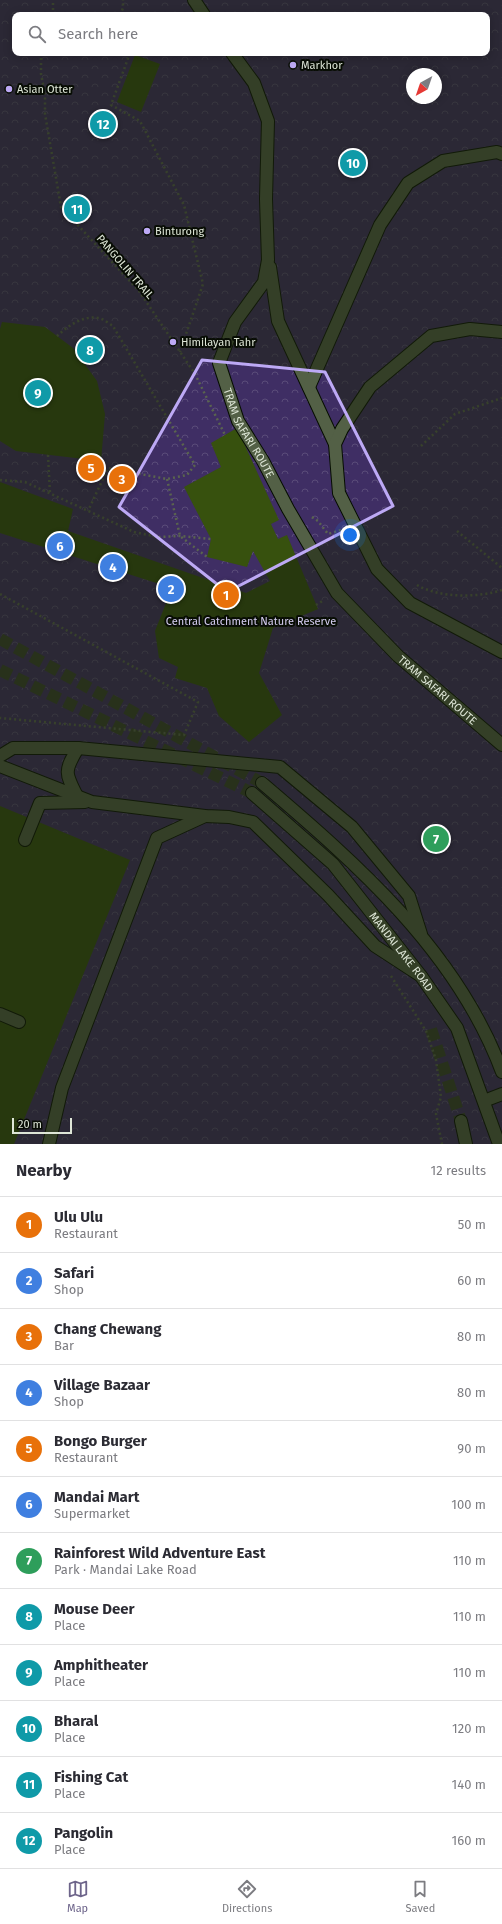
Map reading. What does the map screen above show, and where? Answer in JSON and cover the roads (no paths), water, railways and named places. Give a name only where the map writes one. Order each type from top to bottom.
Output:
[{"type":"street","points":[[194,0],[202,12]]},
{"type":"street","name":"TRAM SAFARI ROUTE","points":[[234,56],[254,83],[268,121],[266,199],[268,260],[264,282],[235,322],[219,363],[238,421],[263,461],[288,509],[337,593],[398,656],[502,745]]},
{"type":"street","points":[[309,387],[380,225],[408,183],[443,161],[497,152],[502,154]]},
{"type":"street","points":[[268,260],[278,321],[335,444],[339,493],[354,526],[377,569],[410,603],[502,652]]},
{"type":"street","points":[[335,444],[342,429],[370,387],[431,336],[470,329],[502,332]]},
{"type":"street","points":[[0,756],[13,748]]},
{"type":"street","points":[[0,752],[13,748],[78,748],[280,767],[357,833],[410,896],[421,934]]},
{"type":"street","points":[[77,796],[68,779],[68,765],[78,748]]},
{"type":"street","points":[[0,766],[92,802]]},
{"type":"street","name":"MANDAI LAKE ROAD","points":[[262,783],[339,849],[421,934],[467,998],[502,1072]]},
{"type":"street","name":"MANDAI LAKE ROAD","points":[[252,793],[333,864],[421,976],[457,1028],[499,1144]]},
{"type":"street","points":[[25,840],[40,803],[92,802],[205,816],[229,817],[253,822],[328,895],[375,946],[421,976]]},
{"type":"street","points":[[49,1144],[62,1088],[157,838],[205,816]]},
{"type":"street","points":[[0,1014],[19,1022]]},
{"type":"street","points":[[484,1101],[502,1094]]},
{"type":"street","points":[[461,1121],[466,1144]]},
{"type":"tunnel","points":[[0,639],[262,783]]},
{"type":"tunnel","points":[[0,670],[252,793]]},
{"type":"tunnel","points":[[431,1029],[461,1121]]},
{"type":"place","name":"Markhor","points":[[293,65]]},
{"type":"place","name":"Asian Otter","points":[[9,89]]},
{"type":"place","name":"Pangolin","points":[[103,124]]},
{"type":"place","name":"Bharal","points":[[353,163]]},
{"type":"place","name":"Fishing Cat","points":[[77,209]]},
{"type":"place","name":"Binturong","points":[[147,231]]},
{"type":"place","name":"Himilayan Tahr","points":[[173,342]]},
{"type":"place","name":"Mouse Deer","points":[[90,350]]},
{"type":"place","name":"Amphitheater","points":[[38,393]]},
{"type":"place","name":"Bongo Burger","points":[[91,468]]},
{"type":"place","name":"Chang Chewang","points":[[122,479]]},
{"type":"place","name":"Mandai Mart","points":[[60,546]]},
{"type":"place","name":"Village Bazaar","points":[[113,567]]},
{"type":"place","name":"Safari","points":[[171,589]]},
{"type":"place","name":"Ulu Ulu","points":[[226,595]]},
{"type":"place","name":"Rainforest Wild Adventure East","points":[[436,839]]},
{"type":"park label","name":"Central Catchment Nature Reserve","points":[[251,621]]}]
